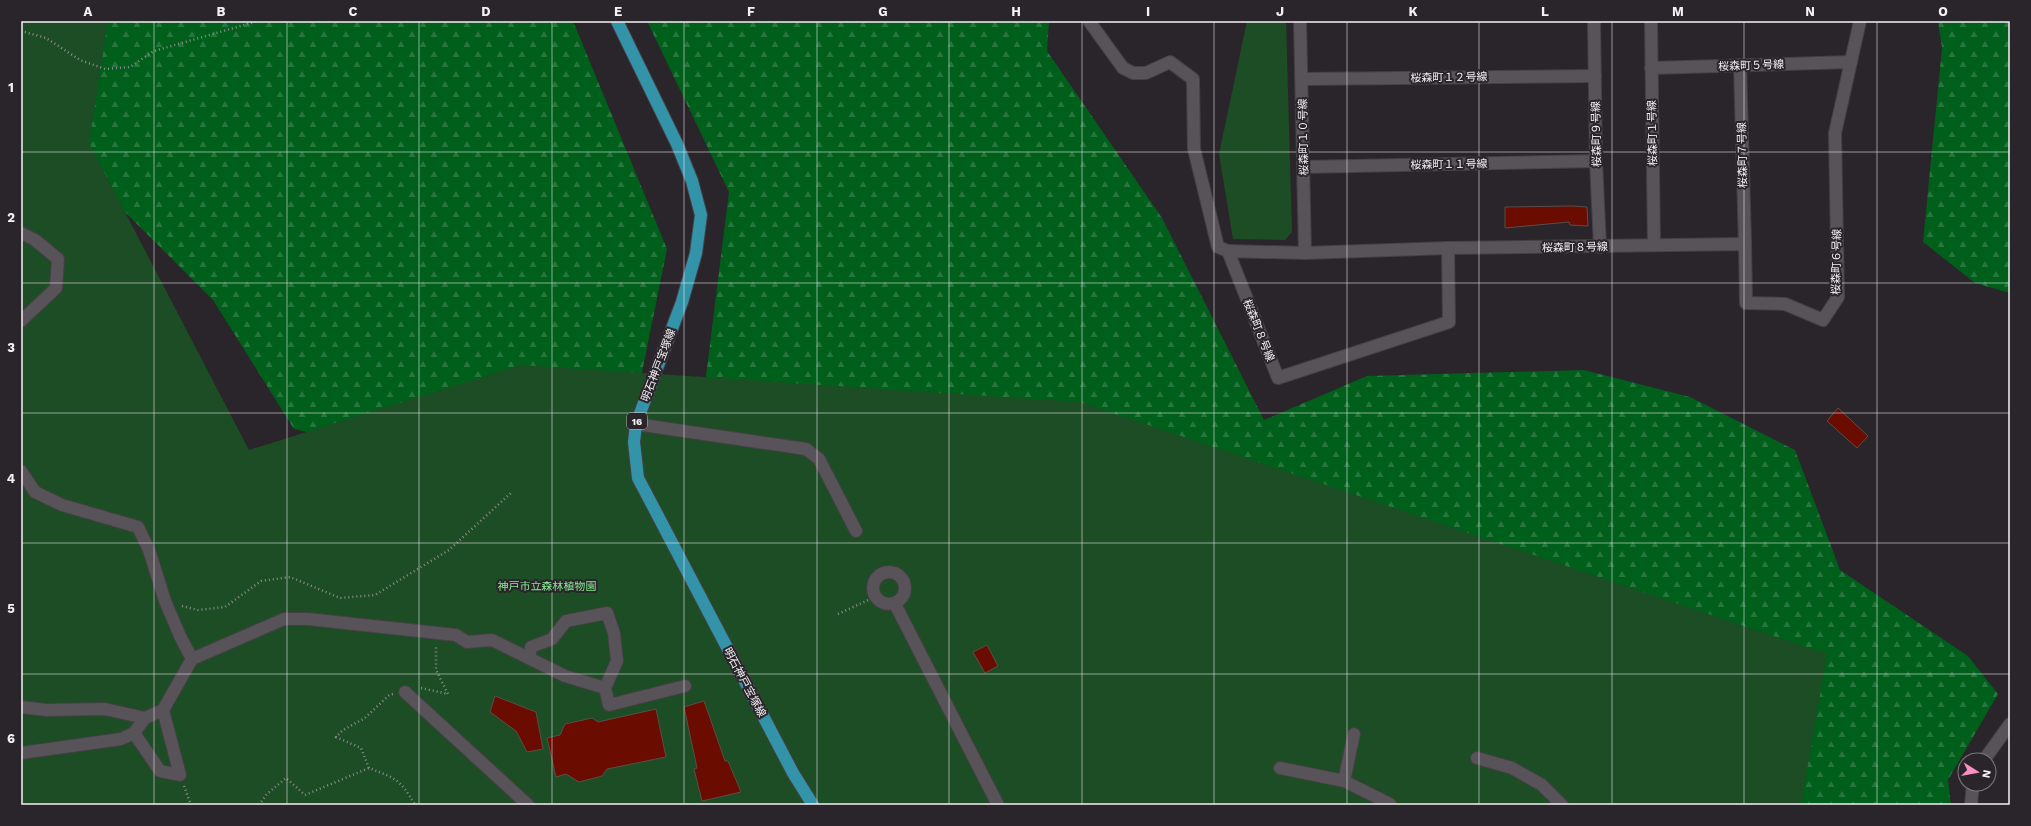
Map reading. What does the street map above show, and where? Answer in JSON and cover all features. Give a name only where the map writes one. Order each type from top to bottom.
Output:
[{"type":"main road","name":"明石神戸宝塚線","points":[[617,21],[677,144],[692,181],[701,215],[696,253],[682,302],[636,424],[634,442],[638,478],[793,773],[813,805]]},
{"type":"street","points":[[1089,21],[1122,68],[1133,73],[1146,73],[1170,62],[1193,79],[1194,148],[1218,247],[1228,251]]},
{"type":"street","name":"桜森町１０号線","points":[[1300,21],[1305,253]]},
{"type":"street","name":"桜森町９号線","points":[[1594,21],[1596,162],[1600,247]]},
{"type":"street","name":"桜森町１号線","points":[[1651,21],[1654,245]]},
{"type":"street","name":"桜森町６号線","points":[[1745,244],[1746,303],[1785,304],[1823,320],[1838,297],[1835,133],[1860,21]]},
{"type":"street","name":"桜森町５号線","points":[[1651,68],[1851,62]]},
{"type":"street","name":"桜森町７号線","points":[[1740,65],[1745,244]]},
{"type":"street","name":"桜森町１２号線","points":[[1302,79],[1595,76]]},
{"type":"street","name":"桜森町１１号線","points":[[1303,167],[1596,162]]},
{"type":"street","points":[[21,233],[35,240],[58,259],[56,288],[21,321]]},
{"type":"street","points":[[1654,245],[1745,244]]},
{"type":"street","name":"桜森町８号線","points":[[1448,248],[1449,322],[1278,378],[1228,251],[1305,253],[1448,248],[1600,247],[1654,245]]},
{"type":"street","points":[[636,424],[806,448],[819,459],[856,531]]},
{"type":"street","points":[[21,471],[35,492],[62,505],[138,527],[149,550],[165,601],[192,659]]},
{"type":"street","points":[[885,572],[895,572],[903,578],[906,588],[903,597],[895,604],[884,604],[875,596],[873,587],[876,577],[885,572]]},
{"type":"street","points":[[895,604],[998,805]]},
{"type":"street","points":[[529,658],[531,646],[552,639],[566,621],[608,613],[614,633],[617,661],[605,688],[609,705],[685,686]]},
{"type":"street","points":[[21,753],[121,738],[134,733],[145,718],[163,710],[192,659],[284,619],[308,619],[456,635],[467,642],[492,640],[565,676],[605,688]]},
{"type":"street","points":[[405,692],[528,805]]},
{"type":"street","points":[[21,707],[46,710],[105,709],[145,718]]},
{"type":"street","points":[[134,733],[160,771],[180,775],[163,710]]},
{"type":"street","points":[[1990,752],[2010,724]]},
{"type":"street","points":[[1344,781],[1354,734]]},
{"type":"street","points":[[1477,758],[1512,768],[1542,785],[1562,805]]},
{"type":"street","points":[[1280,768],[1344,781],[1390,804]]},
{"type":"street","points":[[1971,805],[1972,792]]},
{"type":"path","points":[[21,31],[46,38],[80,60],[105,69],[130,67],[154,51],[258,21]]},
{"type":"path","points":[[165,601],[198,610],[225,607],[261,581],[290,577],[340,598],[375,595],[449,550],[512,492]]},
{"type":"path","points":[[838,614],[875,596]]},
{"type":"path","points":[[259,805],[267,794],[286,778],[305,795],[369,768],[389,776],[402,784],[415,805]]},
{"type":"path","points":[[180,775],[191,805]]},
{"type":"green space","points":[[21,21],[573,21],[667,249],[640,382],[397,452],[294,429],[213,300],[125,212],[21,211]]},
{"type":"green space","name":"神戸市立森林植物園","points":[[21,21],[108,21],[89,143],[249,450],[520,365],[1080,402],[1827,654],[1801,805],[21,805]]},
{"type":"green space","points":[[647,21],[1049,21],[1047,51],[1162,218],[1264,420],[1367,376],[1584,370],[1690,397],[1795,450],[1840,570],[1968,656],[1998,694],[1964,752],[1957,752],[1957,765],[1948,780],[1951,805],[1665,805],[703,400],[729,192]]},
{"type":"green space","points":[[1247,21],[1286,21],[1292,232],[1285,240],[1233,239],[1219,154]]},
{"type":"green space","points":[[1938,21],[2010,21],[2010,293],[1975,283],[1923,242],[1942,48]]},
{"type":"building","points":[[1505,207],[1587,207],[1588,226],[1570,225],[1569,222],[1505,228]]},
{"type":"building","points":[[1838,408],[1868,436],[1857,448],[1827,421]]},
{"type":"building","points":[[987,645],[998,666],[985,673],[973,652]]},
{"type":"building","points":[[495,696],[536,712],[543,749],[527,752],[516,731],[490,712]]},
{"type":"building","points":[[704,701],[725,761],[728,761],[741,792],[702,801],[694,769],[697,768],[684,707]]},
{"type":"building","points":[[656,709],[666,757],[607,769],[602,776],[579,782],[566,774],[556,777],[547,738],[560,735],[565,724],[592,718],[598,722]]}]
